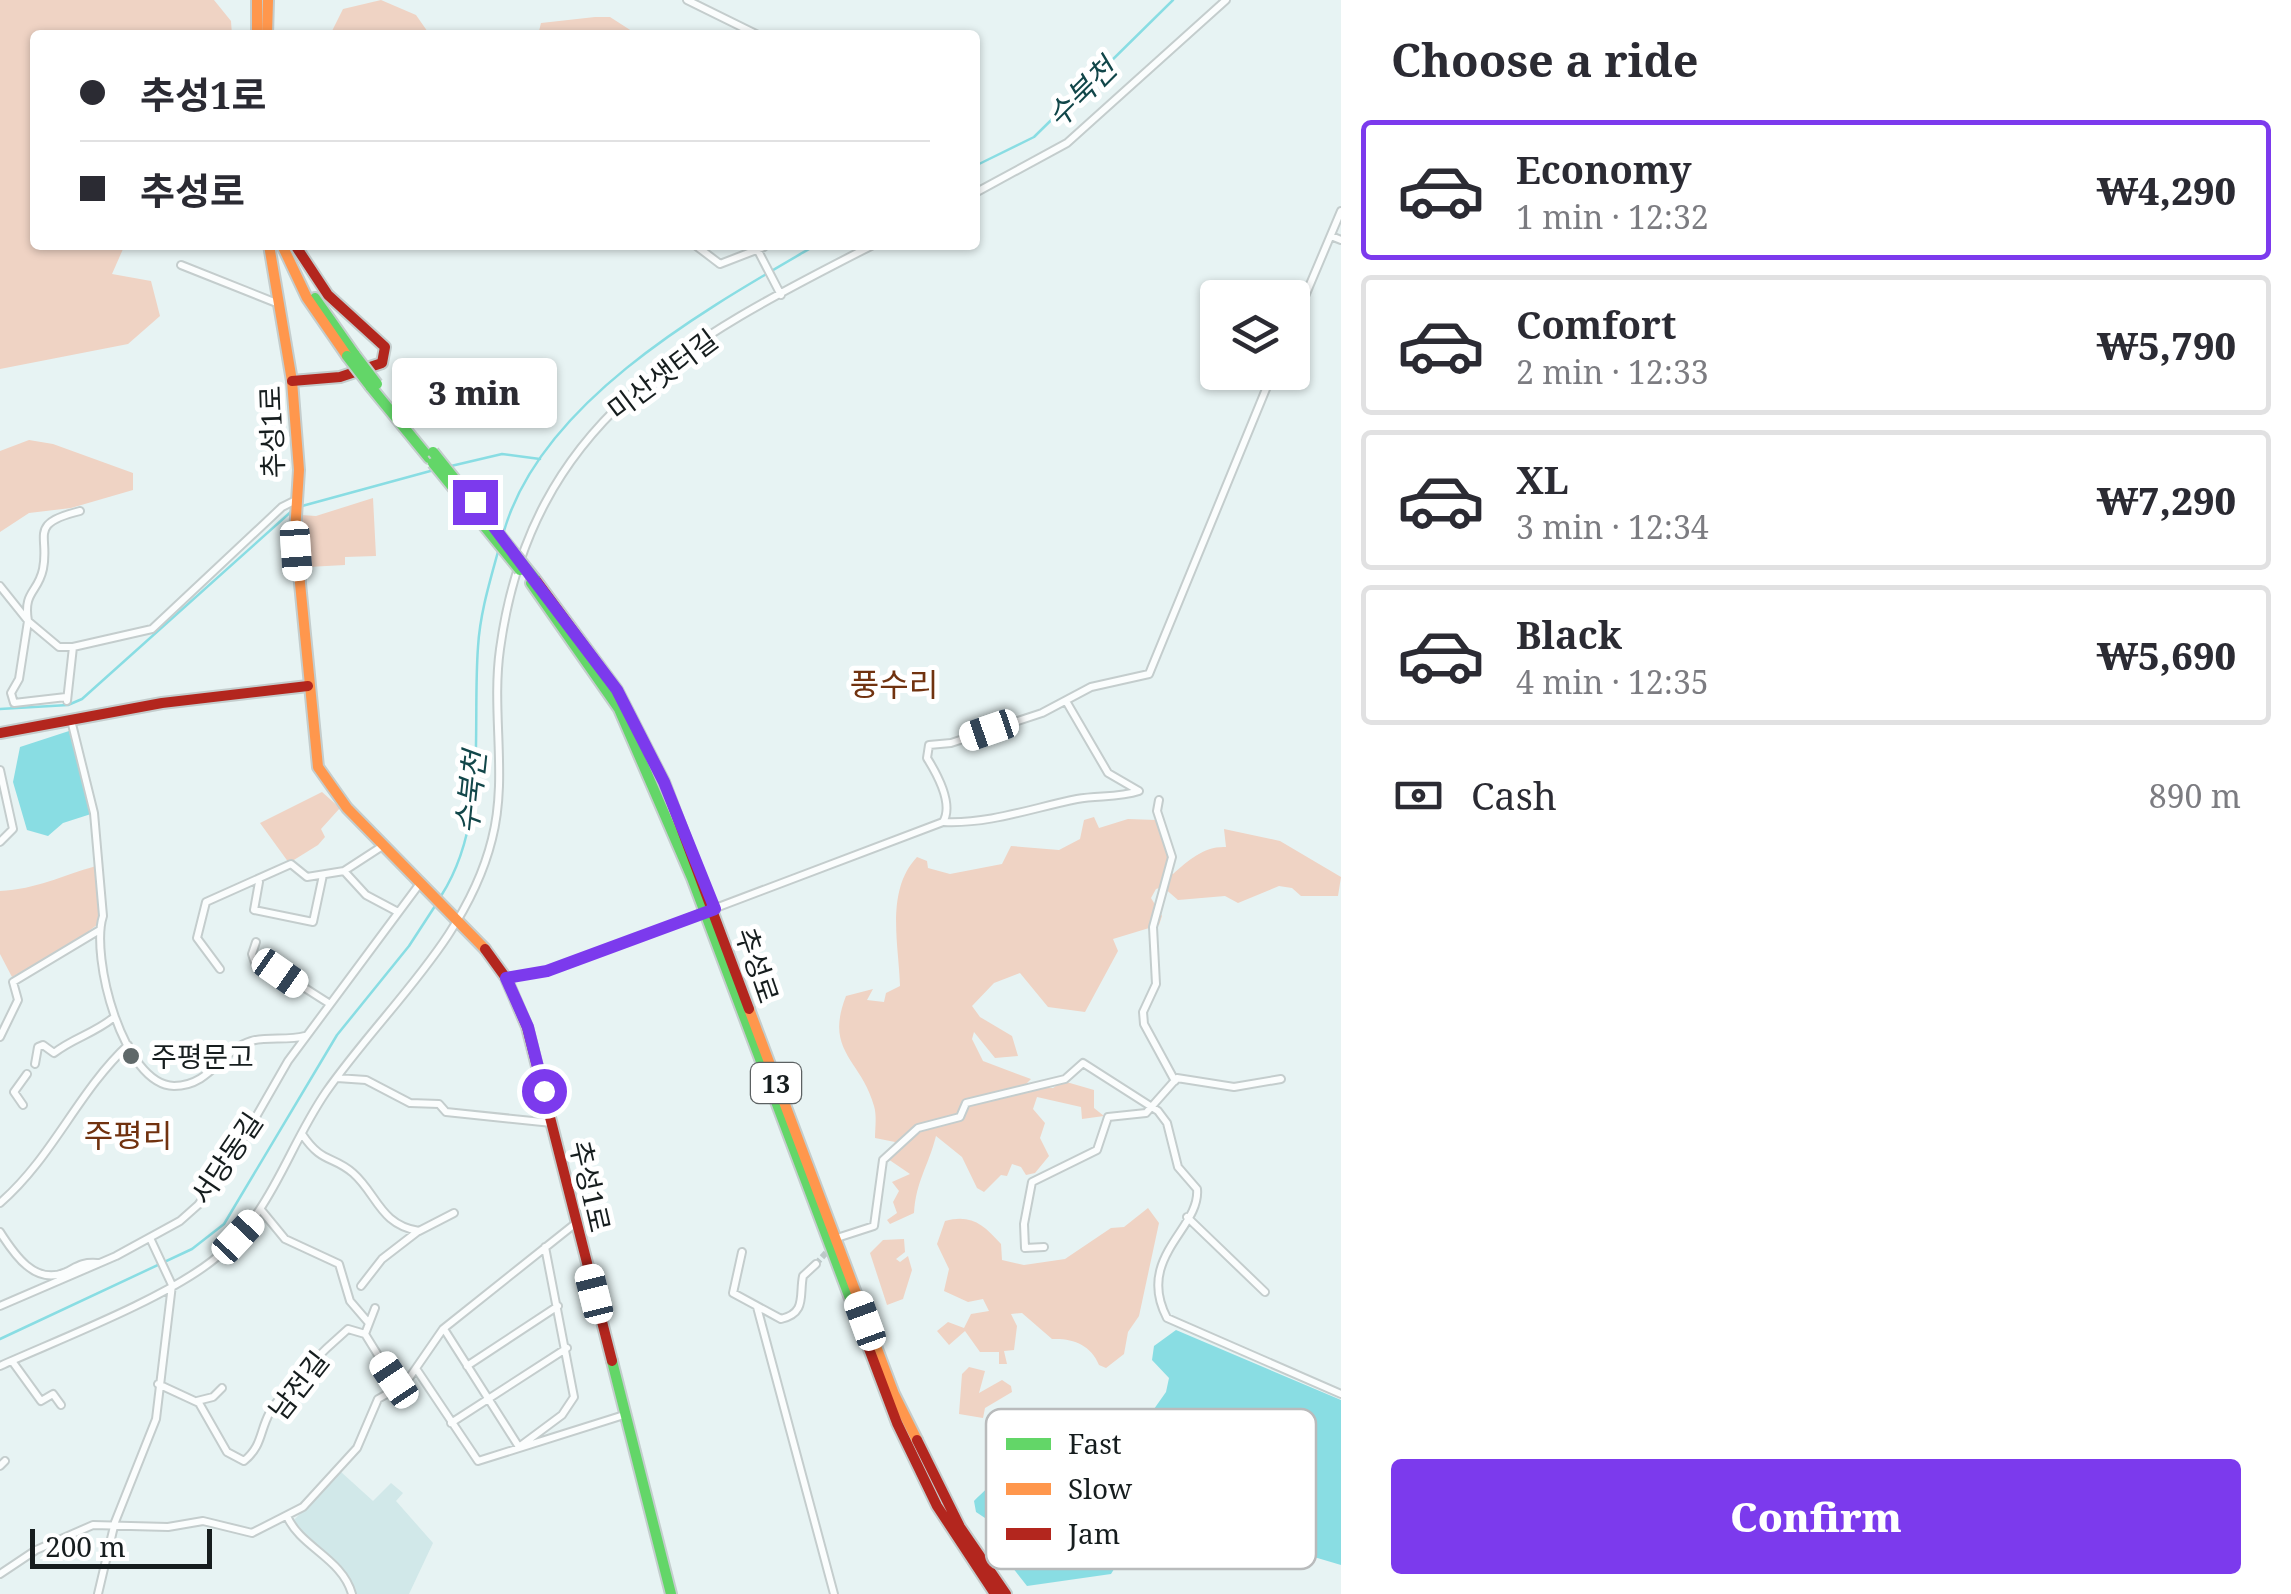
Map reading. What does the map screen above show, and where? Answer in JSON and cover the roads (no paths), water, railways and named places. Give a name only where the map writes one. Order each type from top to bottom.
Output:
[{"type":"main road","points":[[254,0],[261,25]]},
{"type":"main road","points":[[261,25],[270,0]]},
{"type":"main road","name":"추성1로","points":[[270,250],[292,381],[299,470],[295,519],[308,686],[321,774],[330,790],[461,919],[506,978],[528,1027],[671,1594]]},
{"type":"main road","name":"추성로","points":[[284,250],[307,298],[533,580],[619,709],[710,911],[916,1446],[957,1521],[986,1562]]},
{"type":"main road","name":"추성로","points":[[294,250],[304,282],[351,355]]},
{"type":"main road","points":[[292,381],[356,373],[382,362],[385,355],[381,340],[328,295],[296,250]]},
{"type":"main road","points":[[0,733],[162,703],[308,686]]},
{"type":"main road","name":"추성로","points":[[710,911],[850,1306],[897,1423],[937,1506],[992,1594]]},
{"type":"main road","name":"추성로","points":[[991,1569],[1009,1594]]},
{"type":"street","points":[[687,0],[748,30]]},
{"type":"street","points":[[980,190],[1050,153],[1081,130],[1226,0]]},
{"type":"street","points":[[1310,286],[1341,211]]},
{"type":"street","points":[[1332,236],[1341,240]]},
{"type":"street","points":[[702,250],[720,264],[756,250]]},
{"type":"street","points":[[759,250],[779,292]]},
{"type":"street","name":"미산샛터길","points":[[461,919],[492,838],[500,790],[498,675],[508,606],[524,547],[547,496],[607,412],[654,372],[779,292],[863,250]]},
{"type":"street","points":[[181,265],[280,305]]},
{"type":"street","points":[[943,822],[947,809],[938,776],[927,758],[928,745],[964,739],[1066,702],[1091,687],[1149,674],[1266,390]]},
{"type":"street","points":[[0,586],[28,621],[59,647],[152,629],[282,507],[295,504]]},
{"type":"street","points":[[73,647],[66,699],[19,706],[14,703],[10,693],[20,679],[28,621],[26,599],[43,571],[41,534],[46,526],[80,511]]},
{"type":"street","points":[[506,978],[547,971],[943,822],[1017,815],[1078,799],[1113,798],[1139,791],[1108,772],[1066,702]]},
{"type":"street","points":[[71,720],[96,826],[103,916],[98,930],[101,970],[113,1018],[128,1045],[154,1077],[171,1086],[198,1083],[249,1041],[306,1036]]},
{"type":"street","points":[[0,770],[14,828],[0,842]]},
{"type":"street","points":[[1160,800],[1157,810],[1172,857],[1153,927],[1156,984],[1143,1012],[1144,1024],[1175,1080]]},
{"type":"street","points":[[220,968],[197,938],[202,908],[211,899],[291,864],[307,877],[344,871],[384,845]]},
{"type":"street","points":[[344,871],[366,895],[398,912]]},
{"type":"street","points":[[260,879],[254,910],[313,922],[323,874]]},
{"type":"street","name":"서당동길","points":[[0,1306],[150,1238],[188,1214],[213,1185],[306,1036],[422,884]]},
{"type":"street","points":[[0,1366],[214,1260],[262,1211],[337,1078],[461,919]]},
{"type":"street","points":[[0,1036],[18,1000],[13,982],[98,930]]},
{"type":"street","points":[[256,942],[252,954],[256,966],[272,966],[330,1004]]},
{"type":"street","points":[[36,1064],[38,1047],[42,1045],[54,1053],[113,1018]]},
{"type":"street","points":[[0,1203],[37,1168],[80,1099],[128,1045]]},
{"type":"street","points":[[840,1237],[874,1226],[883,1160],[918,1128],[960,1118],[966,1103],[1066,1079],[1083,1063],[1151,1108],[1167,1124],[1178,1167],[1197,1189],[1187,1217],[1165,1250],[1160,1293],[1167,1318],[1341,1394]]},
{"type":"street","points":[[23,1104],[14,1092],[28,1074]]},
{"type":"street","points":[[337,1078],[366,1080],[410,1103],[440,1104],[446,1112],[553,1124]]},
{"type":"street","points":[[1175,1080],[1234,1087],[1281,1079]]},
{"type":"street","points":[[1044,1247],[1026,1248],[1025,1213],[1032,1182],[1097,1150],[1108,1117],[1146,1113],[1175,1080]]},
{"type":"street","points":[[302,1134],[321,1159],[352,1173],[384,1214],[419,1231]]},
{"type":"street","points":[[262,1211],[285,1239],[339,1264],[350,1300],[368,1322]]},
{"type":"street","points":[[362,1286],[382,1260],[419,1231],[454,1214]]},
{"type":"street","points":[[1187,1217],[1265,1292]]},
{"type":"street","points":[[0,1574],[36,1550],[87,1527],[168,1527],[204,1521],[252,1533],[303,1507],[357,1448],[378,1398],[417,1370],[422,1355],[444,1329],[576,1223]]},
{"type":"street","points":[[0,1232],[23,1264],[34,1271],[58,1275],[80,1263],[98,1263]]},
{"type":"street","points":[[98,1594],[114,1526],[154,1426],[171,1283],[150,1238]]},
{"type":"street","points":[[444,1329],[519,1447],[562,1415],[574,1397],[545,1247]]},
{"type":"street","points":[[742,1252],[733,1293],[781,1319],[794,1314],[803,1300],[804,1276],[816,1264]]},
{"type":"street","points":[[467,1366],[558,1306]]},
{"type":"street","points":[[758,1307],[834,1594]]},
{"type":"street","points":[[375,1308],[365,1334],[397,1386]]},
{"type":"street","name":"남전길","points":[[196,1401],[227,1452],[244,1461],[261,1444],[270,1412],[319,1354],[348,1329],[365,1334]]},
{"type":"street","points":[[452,1423],[567,1348]]},
{"type":"street","points":[[12,1360],[41,1401],[54,1394],[62,1405]]},
{"type":"street","points":[[417,1370],[478,1462],[624,1416]]},
{"type":"street","points":[[158,1384],[196,1401],[213,1397],[222,1388]]},
{"type":"street","points":[[286,1516],[331,1561],[352,1594]]},
{"type":"water","points":[[69,731],[91,814],[63,823],[48,836],[27,830],[13,782],[20,747]]},
{"type":"water","points":[[1176,1330],[1341,1400],[1341,1565],[1316,1558],[1316,1409],[1154,1409],[1166,1392],[1169,1378],[1152,1360],[1154,1346]]},
{"type":"water","points":[[986,1490],[986,1519],[976,1512],[974,1501]]},
{"type":"water","points":[[1014,1569],[1114,1569],[1111,1574],[1027,1586]]},
{"type":"waterway","name":"수북천","points":[[980,164],[1034,137],[1173,0]]},
{"type":"waterway","name":"수북천","points":[[504,531],[524,484],[553,440],[590,400],[679,329],[808,250]]},
{"type":"waterway","points":[[451,466],[502,454],[540,459]]},
{"type":"waterway","points":[[302,506],[434,470]]},
{"type":"waterway","points":[[0,709],[68,705],[82,699],[294,509]]},
{"type":"waterway","name":"수북천","points":[[441,896],[456,868],[472,807],[479,634],[499,548]]},
{"type":"waterway","name":"수북천","points":[[0,1339],[192,1249],[224,1224],[337,1035],[409,946],[437,903]]},
{"type":"tunnel","points":[[816,1264],[832,1246]]},
{"type":"place","name":"주평문고","points":[[131,1056]]},
{"type":"district","name":"풍수리","points":[[894,683]]},
{"type":"district","name":"주평리","points":[[128,1134]]}]
